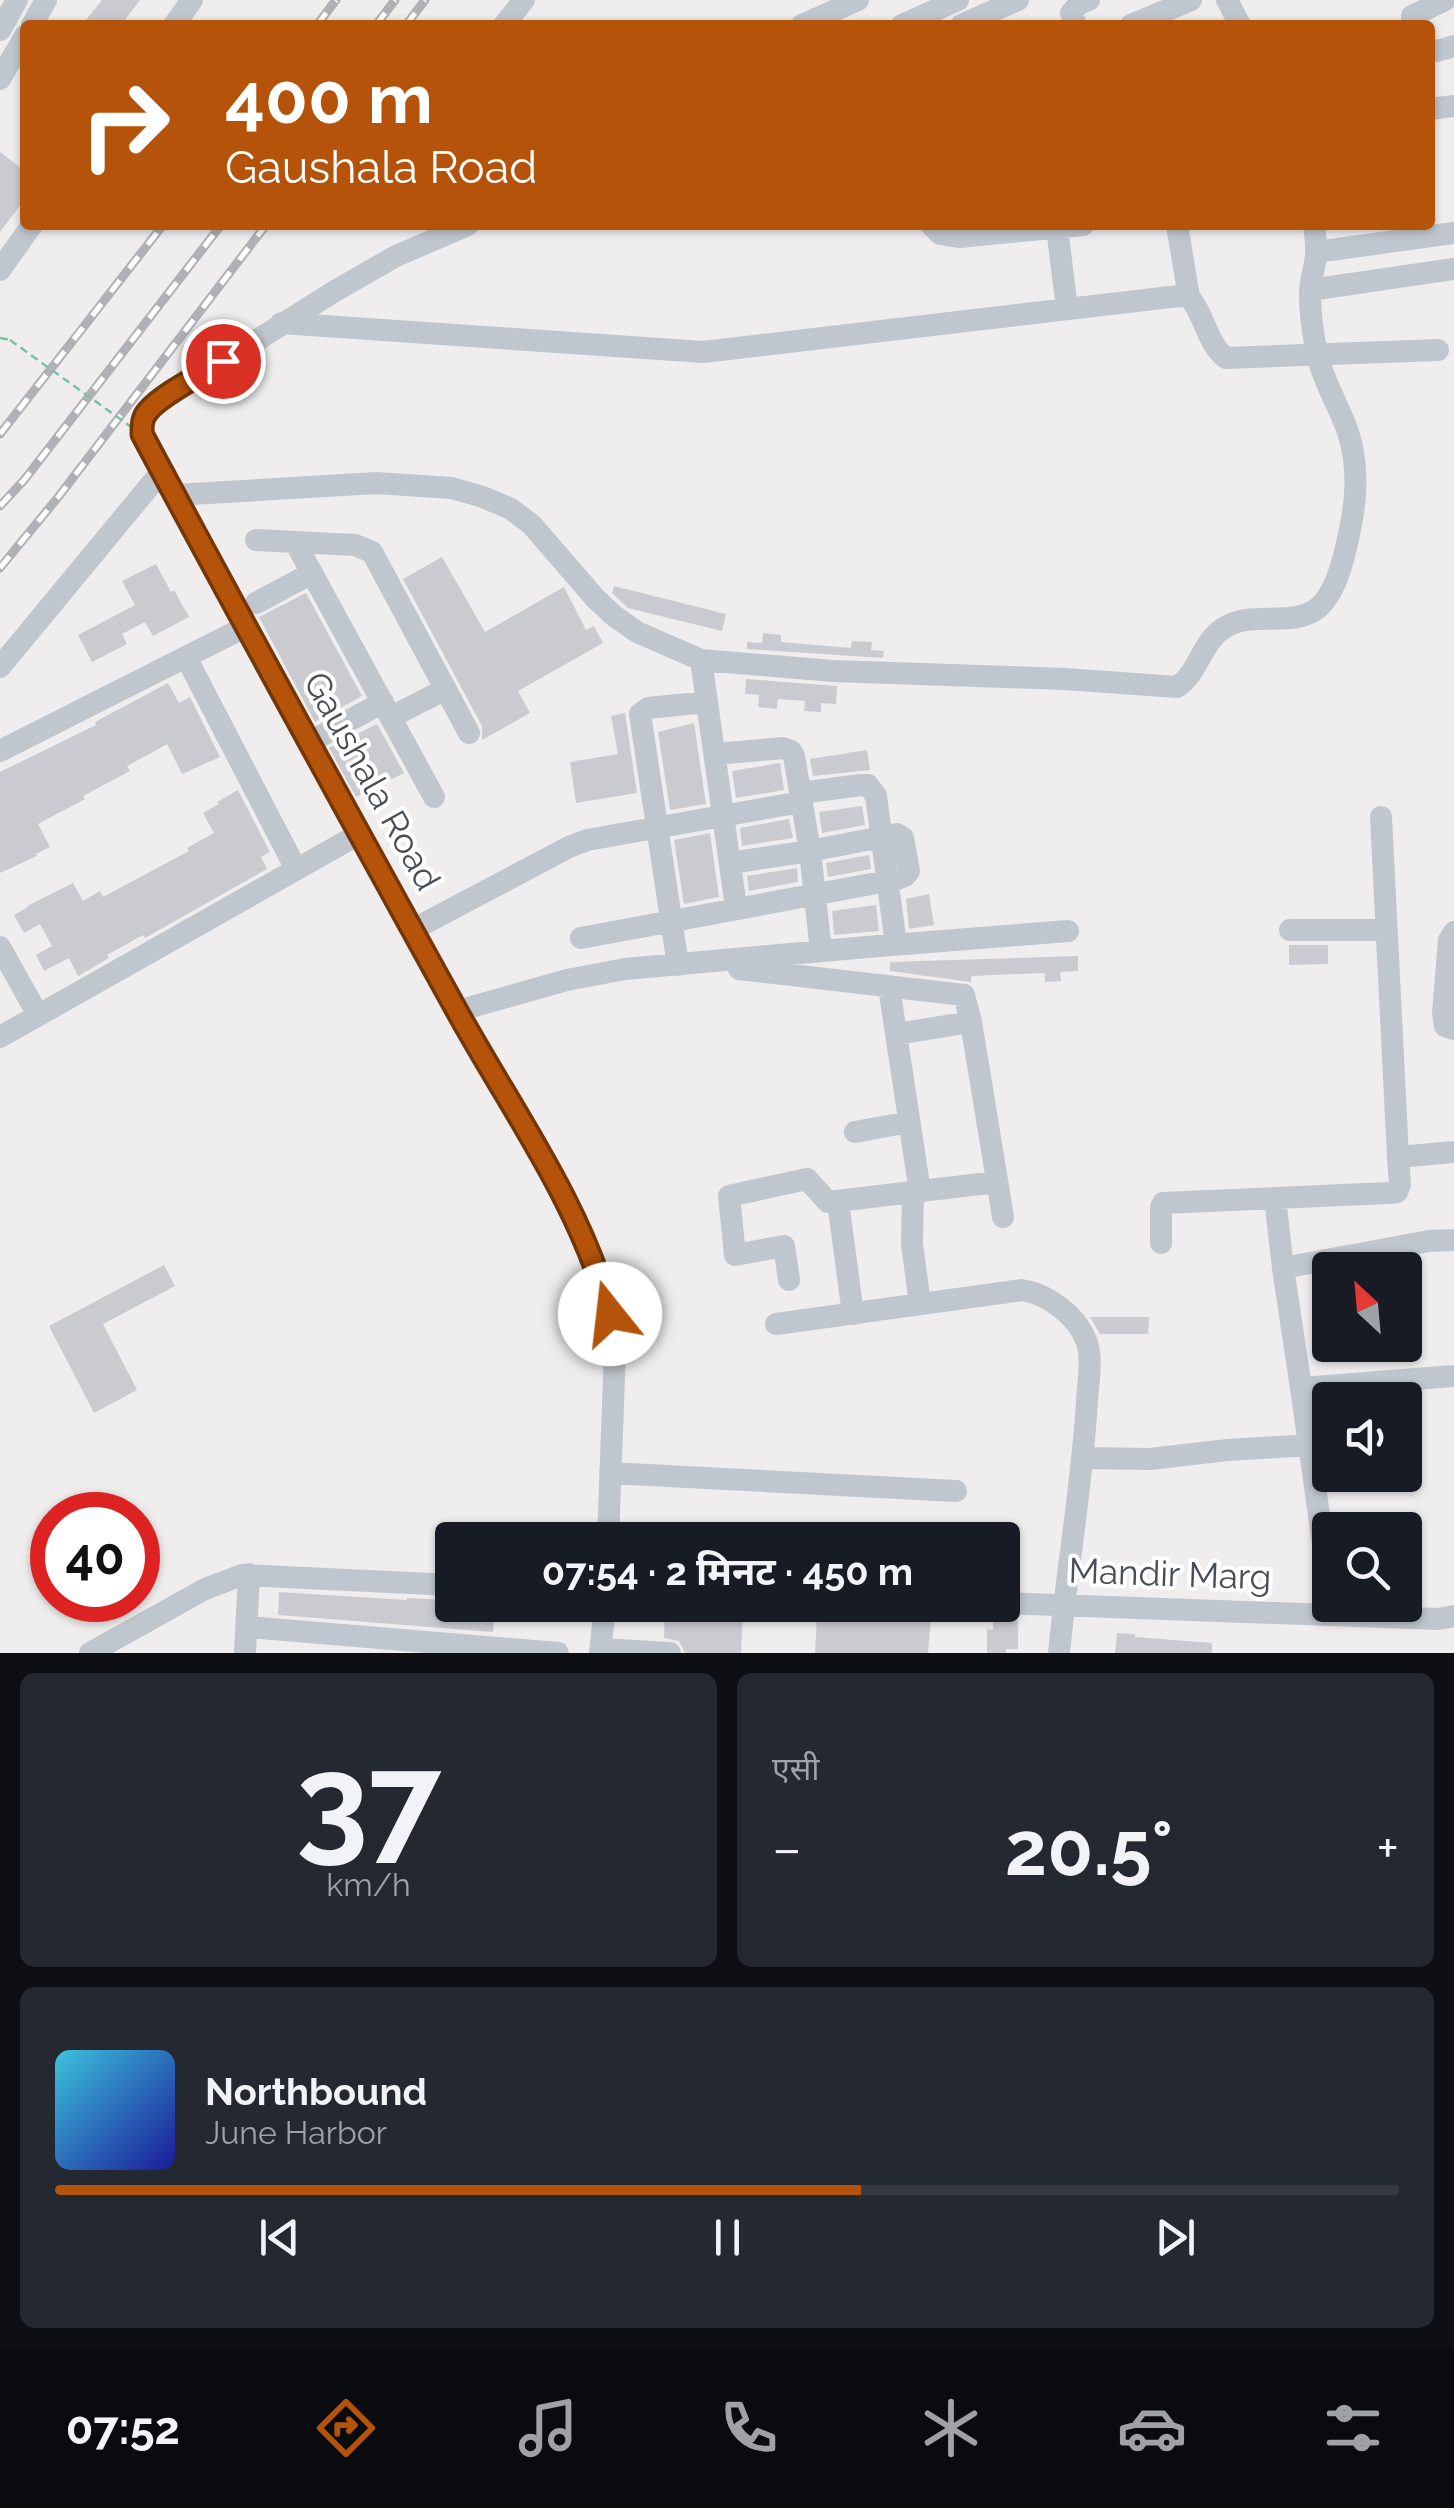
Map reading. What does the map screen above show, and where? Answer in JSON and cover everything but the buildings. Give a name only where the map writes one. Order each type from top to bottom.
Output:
[{"type":"street","points":[[0,30],[17,0]]},
{"type":"street","points":[[508,20],[524,0]]},
{"type":"street","points":[[806,15],[858,0]]},
{"type":"street","points":[[913,20],[958,0]]},
{"type":"street","points":[[972,20],[1018,0]]},
{"type":"street","points":[[1074,20],[1070,13],[1089,0]]},
{"type":"street","points":[[1143,20],[1191,0]]},
{"type":"street","points":[[1410,14],[1446,0]]},
{"type":"street","points":[[0,79],[20,45]]},
{"type":"street","points":[[0,270],[28,230]]},
{"type":"street","points":[[142,434],[142,422],[159,402],[396,256],[456,230]]},
{"type":"street","points":[[936,230],[959,238],[1037,230]]},
{"type":"street","points":[[1057,230],[1067,309]]},
{"type":"street","points":[[1178,230],[1189,298]]},
{"type":"street","points":[[175,495],[376,483],[452,488],[484,497],[532,524],[612,615],[637,632],[700,660],[833,672],[1065,679],[1178,687],[1189,676],[1205,646],[1226,626],[1248,619],[1298,617],[1319,606],[1340,570],[1356,511],[1355,469],[1348,431],[1317,355],[1310,290],[1316,252],[1314,230]]},
{"type":"street","points":[[1316,252],[1454,233]]},
{"type":"street","points":[[1310,290],[1454,269]]},
{"type":"street","points":[[282,323],[703,352],[1179,296],[1195,304],[1215,350],[1226,358],[1438,350]]},
{"type":"street","name":"Gaushala Road","points":[[142,434],[585,1240],[600,1276],[615,1350],[609,1522]]},
{"type":"street","points":[[0,667],[162,471]]},
{"type":"street","points":[[256,540],[355,545],[372,552],[470,733]]},
{"type":"street","points":[[295,542],[434,797]]},
{"type":"street","points":[[256,603],[312,573]]},
{"type":"street","points":[[0,751],[247,626]]},
{"type":"street","points":[[186,657],[296,869]]},
{"type":"street","points":[[700,660],[736,908]]},
{"type":"street","points":[[310,742],[446,689]]},
{"type":"street","points":[[687,964],[670,920],[640,714],[648,708],[707,702]]},
{"type":"street","points":[[716,754],[783,748],[794,756],[810,851],[820,951]]},
{"type":"street","points":[[414,929],[569,847],[604,836],[868,785],[876,796],[882,835]]},
{"type":"street","points":[[1161,1243],[1163,1203],[1397,1192],[1400,1185],[1381,817]]},
{"type":"street","points":[[0,1037],[359,834]]},
{"type":"street","points":[[581,938],[887,881],[909,871],[903,838],[897,834],[730,863]]},
{"type":"street","points":[[887,881],[896,944]]},
{"type":"street","points":[[1290,930],[1386,930]]},
{"type":"street","points":[[457,1011],[567,980],[626,970],[1068,931]]},
{"type":"street","points":[[1454,932],[1449,940],[1443,1013],[1445,1026],[1454,1029]]},
{"type":"street","points":[[0,947],[38,1016]]},
{"type":"street","points":[[687,964],[964,995],[1003,1218]]},
{"type":"street","points":[[890,987],[917,1193],[912,1244],[920,1304]]},
{"type":"street","points":[[897,1034],[970,1022]]},
{"type":"street","points":[[855,1132],[909,1122]]},
{"type":"street","points":[[1398,1157],[1454,1152]]},
{"type":"street","points":[[789,1280],[784,1246],[735,1255],[728,1196],[807,1178],[828,1202],[997,1182]]},
{"type":"street","points":[[1275,1198],[1301,1388],[1312,1420]]},
{"type":"street","points":[[838,1202],[853,1314]]},
{"type":"street","points":[[1282,1268],[1429,1241],[1454,1240]]},
{"type":"street","points":[[776,1324],[1022,1290],[1042,1296],[1064,1311],[1086,1339],[1088,1348],[1084,1458],[1060,1653]]},
{"type":"street","points":[[1301,1388],[1454,1376]]},
{"type":"street","points":[[1084,1458],[1150,1459],[1312,1445]]},
{"type":"street","points":[[610,1473],[956,1490]]},
{"type":"street","points":[[90,1653],[205,1589],[249,1574],[435,1584]]},
{"type":"street","points":[[245,1653],[249,1574]]},
{"type":"street","name":"Mandir Marg","points":[[1020,1603],[1312,1604]]},
{"type":"street","name":"Mandir Marg","points":[[1422,1617],[1454,1616]]},
{"type":"street","points":[[604,1622],[601,1651],[670,1653]]},
{"type":"street","points":[[246,1627],[558,1653]]},
{"type":"path","points":[[0,338],[10,340],[142,434]]},
{"type":"railway","points":[[321,20],[336,0]]},
{"type":"railway","points":[[380,20],[395,0]]},
{"type":"railway","points":[[410,20],[425,0]]},
{"type":"railway","points":[[0,434],[159,230]]},
{"type":"railway","points":[[0,506],[217,230]]},
{"type":"railway","points":[[0,568],[262,230]]},
{"type":"route","points":[[223,361],[159,402],[142,422],[142,434],[359,834],[548,1169],[585,1240],[610,1314]]}]
